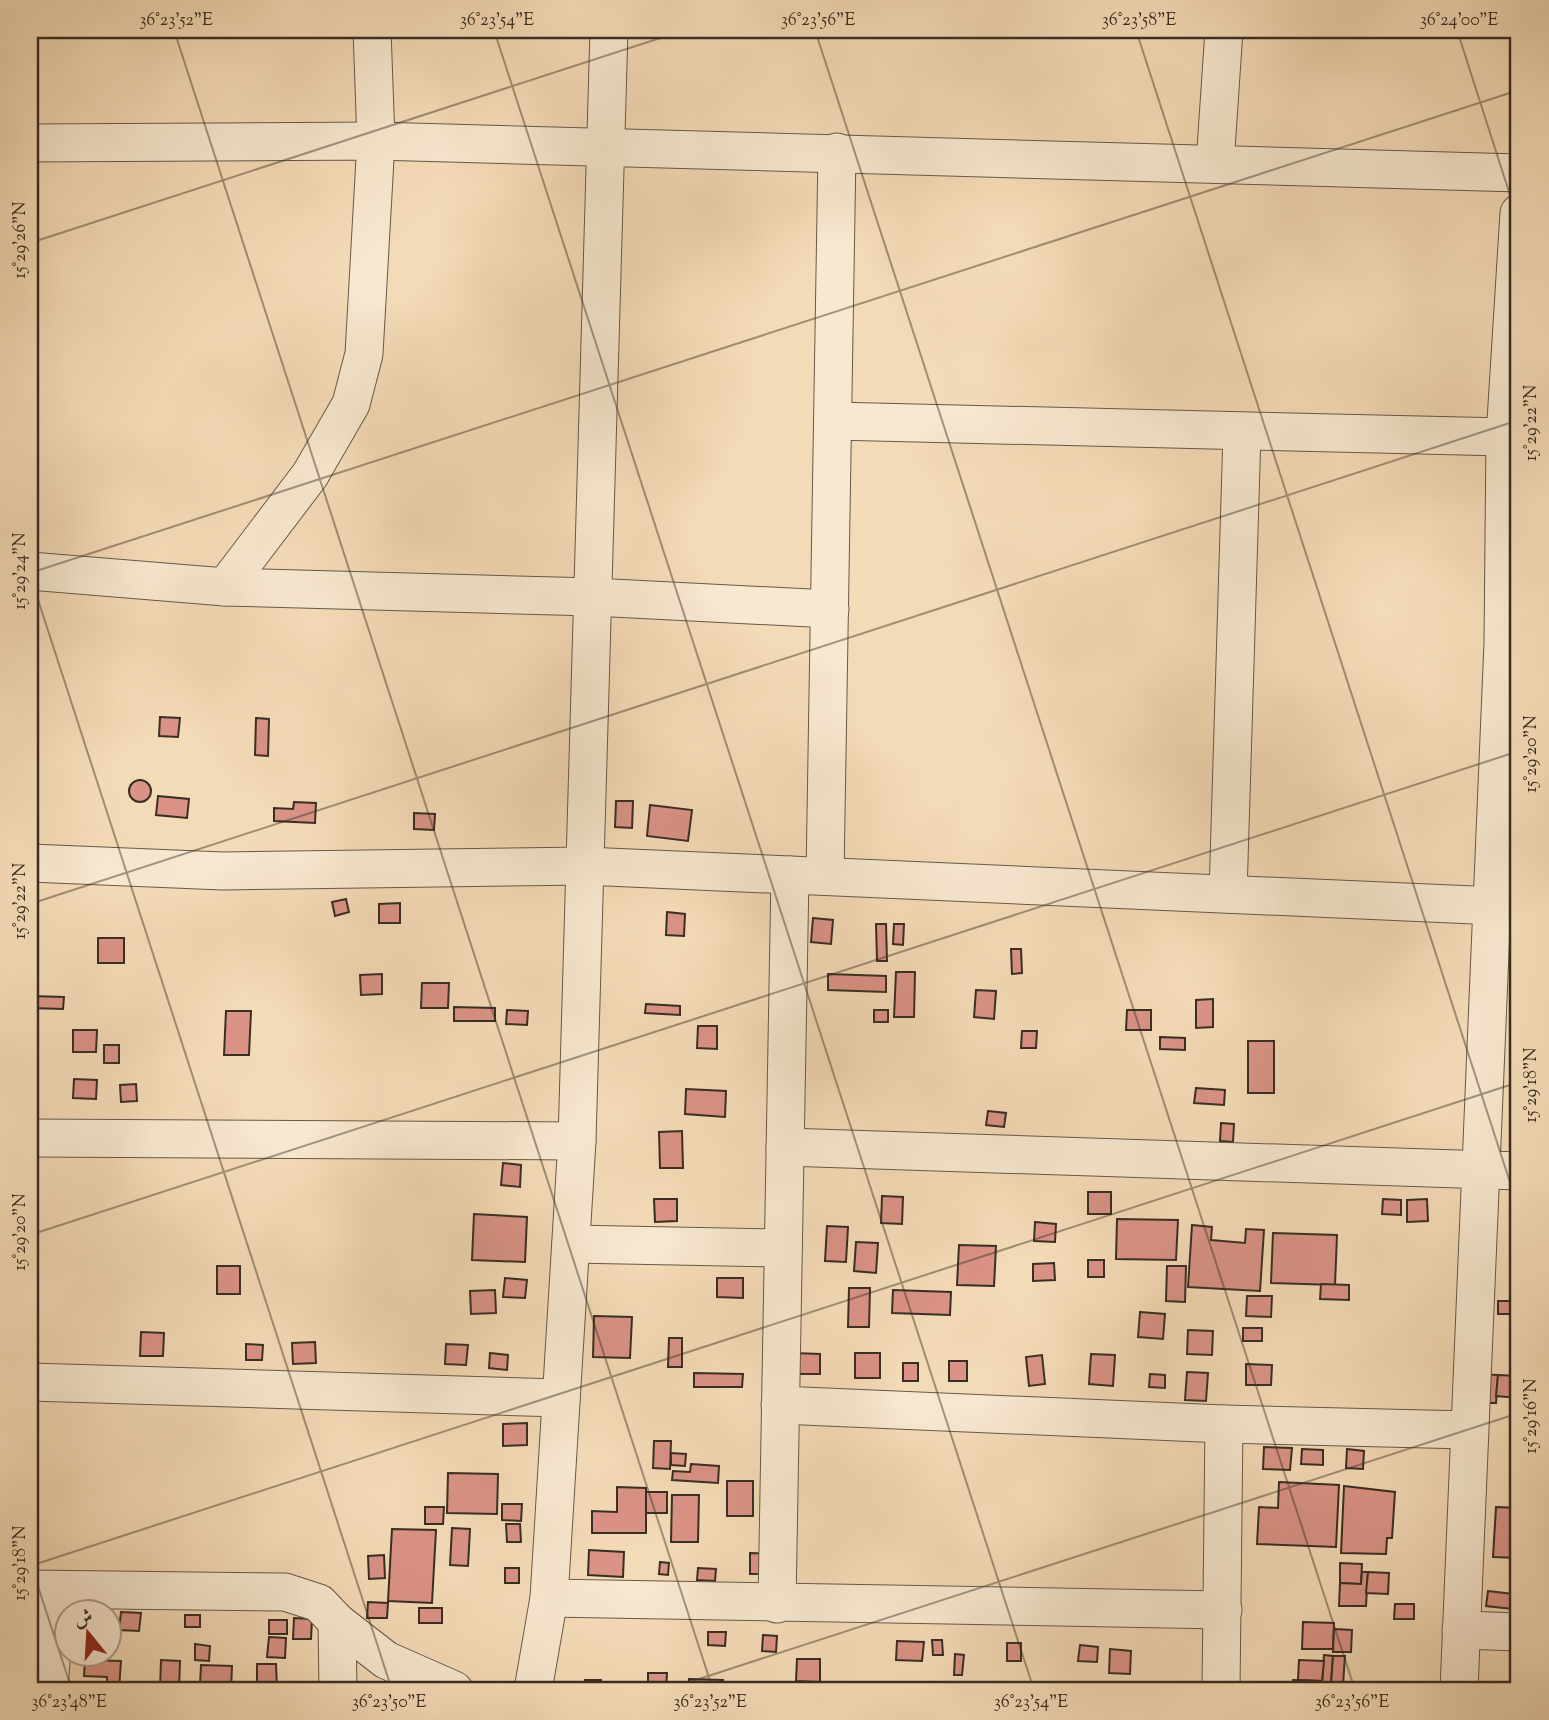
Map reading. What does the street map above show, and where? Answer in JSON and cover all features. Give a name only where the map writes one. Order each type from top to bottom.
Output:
[{"type":"street","points":[[225,587],[310,475],[351,404],[365,354],[376,141],[372,30]]},
{"type":"street","points":[[533,1690],[549,1598],[578,1141],[609,30]]},
{"type":"street","points":[[1215,164],[1224,30]]},
{"type":"street","points":[[30,144],[376,141],[606,145],[1519,173]]},
{"type":"street","points":[[777,1604],[785,1147],[830,609],[837,152]]},
{"type":"street","points":[[1459,1690],[1480,1170],[1505,906],[1505,437],[1519,213]]},
{"type":"street","points":[[832,421],[1242,433],[1505,437]]},
{"type":"street","points":[[1228,894],[1242,433]]},
{"type":"street","points":[[30,571],[225,587],[593,597],[830,609]]},
{"type":"street","points":[[30,863],[223,871],[585,866],[1505,906]]},
{"type":"street","points":[[30,1138],[578,1141]]},
{"type":"street","points":[[785,1147],[1519,1171]]},
{"type":"street","points":[[571,1244],[783,1248]]},
{"type":"street","points":[[30,1382],[561,1398]]},
{"type":"street","points":[[780,1405],[1224,1424],[1468,1430]]},
{"type":"street","points":[[1221,1690],[1224,1424]]},
{"type":"street","points":[[49,1690],[43,1590],[285,1592],[319,1603],[337,1622],[386,1660],[454,1690]]},
{"type":"street","points":[[549,1598],[1223,1610]]},
{"type":"street","points":[[337,1622],[338,1690]]},
{"type":"street","points":[[1461,1630],[1519,1632]]},
{"type":"building","points":[[160,717],[180,718],[178,737],[159,736]]},
{"type":"building","points":[[256,718],[269,719],[268,756],[255,755]]},
{"type":"building","points":[[140,780],[148,783],[151,791],[148,799],[140,802],[132,799],[129,791],[132,783]]},
{"type":"building","points":[[158,796],[189,799],[187,818],[156,815]]},
{"type":"building","points":[[616,801],[633,801],[632,828],[615,827]]},
{"type":"building","points":[[294,802],[316,803],[315,823],[274,821],[274,808],[293,809]]},
{"type":"building","points":[[650,805],[692,810],[688,841],[647,836]]},
{"type":"building","points":[[414,813],[435,814],[434,830],[414,829]]},
{"type":"building","points":[[346,899],[349,912],[335,916],[332,902]]},
{"type":"building","points":[[400,903],[400,923],[379,923],[379,904]]},
{"type":"building","points":[[667,912],[685,914],[684,936],[666,935]]},
{"type":"building","points":[[813,918],[833,920],[831,944],[811,942]]},
{"type":"building","points":[[876,924],[886,924],[887,961],[877,961]]},
{"type":"building","points":[[894,924],[904,924],[903,945],[893,944]]},
{"type":"building","points":[[98,938],[124,938],[124,963],[98,963]]},
{"type":"building","points":[[1011,949],[1021,949],[1022,973],[1012,974]]},
{"type":"building","points":[[896,972],[915,972],[914,1017],[894,1017]]},
{"type":"building","points":[[382,974],[382,994],[361,995],[360,975]]},
{"type":"building","points":[[828,974],[886,976],[886,992],[828,990]]},
{"type":"building","points":[[422,983],[449,983],[448,1008],[421,1008]]},
{"type":"building","points":[[976,990],[996,991],[994,1019],[974,1017]]},
{"type":"building","points":[[30,996],[64,997],[63,1009],[30,1008]]},
{"type":"building","points":[[1213,999],[1213,1027],[1196,1028],[1196,1000]]},
{"type":"building","points":[[646,1004],[680,1006],[680,1015],[645,1013]]},
{"type":"building","points":[[454,1007],[495,1008],[495,1021],[454,1021]]},
{"type":"building","points":[[507,1010],[528,1011],[527,1025],[506,1024]]},
{"type":"building","points":[[874,1010],[888,1010],[888,1022],[874,1022]]},
{"type":"building","points":[[1127,1010],[1151,1010],[1151,1030],[1126,1030]]},
{"type":"building","points":[[226,1011],[251,1011],[249,1055],[224,1055]]},
{"type":"building","points":[[698,1026],[717,1026],[717,1049],[697,1048]]},
{"type":"building","points":[[73,1030],[97,1030],[96,1052],[73,1052]]},
{"type":"building","points":[[1022,1031],[1037,1031],[1036,1048],[1021,1048]]},
{"type":"building","points":[[1160,1037],[1185,1038],[1185,1050],[1160,1049]]},
{"type":"building","points":[[1248,1041],[1274,1041],[1274,1093],[1248,1093]]},
{"type":"building","points":[[104,1045],[119,1045],[119,1063],[104,1063]]},
{"type":"building","points":[[74,1079],[97,1080],[96,1099],[73,1098]]},
{"type":"building","points":[[136,1084],[137,1101],[121,1102],[120,1085]]},
{"type":"building","points":[[1196,1088],[1225,1090],[1224,1105],[1194,1103]]},
{"type":"building","points":[[686,1089],[726,1091],[725,1117],[685,1114]]},
{"type":"building","points":[[988,1111],[1006,1113],[1004,1127],[986,1125]]},
{"type":"building","points":[[1221,1123],[1234,1124],[1233,1142],[1220,1141]]},
{"type":"building","points":[[682,1131],[683,1168],[660,1168],[659,1132]]},
{"type":"building","points":[[503,1163],[521,1165],[520,1187],[501,1185]]},
{"type":"building","points":[[1088,1192],[1111,1192],[1111,1214],[1088,1214]]},
{"type":"building","points":[[882,1196],[903,1197],[902,1224],[881,1223]]},
{"type":"building","points":[[654,1199],[677,1199],[677,1221],[655,1222]]},
{"type":"building","points":[[1383,1199],[1401,1200],[1401,1215],[1382,1214]]},
{"type":"building","points":[[1427,1199],[1428,1221],[1407,1222],[1407,1200]]},
{"type":"building","points":[[474,1214],[527,1217],[525,1262],[472,1260]]},
{"type":"building","points":[[1117,1219],[1178,1220],[1176,1260],[1116,1259]]},
{"type":"building","points":[[1035,1222],[1056,1224],[1055,1242],[1034,1241]]},
{"type":"building","points":[[1192,1225],[1212,1227],[1211,1240],[1245,1243],[1246,1229],[1264,1230],[1260,1291],[1188,1287]]},
{"type":"building","points":[[827,1226],[848,1227],[846,1262],[825,1261]]},
{"type":"building","points":[[1273,1233],[1337,1235],[1335,1285],[1271,1283]]},
{"type":"building","points":[[856,1242],[878,1243],[876,1273],[854,1271]]},
{"type":"building","points":[[959,1245],[996,1246],[994,1286],[957,1285]]},
{"type":"building","points":[[1088,1260],[1104,1260],[1104,1277],[1088,1277]]},
{"type":"building","points":[[1054,1263],[1055,1280],[1033,1281],[1033,1264]]},
{"type":"building","points":[[217,1266],[240,1266],[240,1294],[217,1294]]},
{"type":"building","points":[[1167,1266],[1186,1266],[1185,1302],[1166,1301]]},
{"type":"building","points":[[505,1278],[527,1280],[525,1298],[503,1297]]},
{"type":"building","points":[[717,1278],[743,1278],[743,1298],[717,1297]]},
{"type":"building","points":[[1321,1284],[1349,1285],[1349,1300],[1320,1299]]},
{"type":"building","points":[[849,1288],[870,1288],[869,1327],[848,1327]]},
{"type":"building","points":[[495,1290],[496,1313],[471,1314],[470,1291]]},
{"type":"building","points":[[893,1290],[951,1292],[950,1315],[892,1313]]},
{"type":"building","points":[[1247,1296],[1272,1296],[1271,1317],[1246,1316]]},
{"type":"building","points":[[1498,1301],[1510,1301],[1510,1314],[1498,1314]]},
{"type":"building","points":[[1140,1312],[1165,1314],[1163,1339],[1138,1337]]},
{"type":"building","points":[[594,1316],[632,1317],[630,1358],[593,1357]]},
{"type":"building","points":[[1243,1328],[1262,1328],[1262,1341],[1243,1341]]},
{"type":"building","points":[[1188,1330],[1213,1331],[1212,1355],[1187,1354]]},
{"type":"building","points":[[141,1332],[164,1333],[163,1356],[140,1356]]},
{"type":"building","points":[[669,1338],[682,1338],[682,1367],[668,1367]]},
{"type":"building","points":[[315,1342],[316,1363],[293,1364],[292,1343]]},
{"type":"building","points":[[246,1344],[263,1345],[262,1360],[246,1360]]},
{"type":"building","points":[[446,1344],[468,1345],[466,1365],[445,1364]]},
{"type":"building","points":[[490,1353],[508,1355],[507,1370],[489,1368]]},
{"type":"building","points":[[793,1353],[820,1354],[820,1374],[793,1374]]},
{"type":"building","points":[[855,1353],[880,1353],[880,1378],[855,1378]]},
{"type":"building","points":[[1091,1354],[1115,1355],[1113,1386],[1089,1384]]},
{"type":"building","points":[[1042,1355],[1045,1384],[1029,1386],[1026,1357]]},
{"type":"building","points":[[949,1361],[967,1361],[967,1381],[949,1381]]},
{"type":"building","points":[[903,1363],[918,1363],[918,1381],[903,1381]]},
{"type":"building","points":[[1246,1364],[1272,1365],[1271,1385],[1246,1385]]},
{"type":"building","points":[[1187,1372],[1208,1373],[1206,1401],[1185,1400]]},
{"type":"building","points":[[694,1373],[743,1374],[742,1387],[694,1387]]},
{"type":"building","points":[[1150,1374],[1165,1375],[1165,1388],[1149,1387]]},
{"type":"building","points":[[1476,1374],[1498,1375],[1496,1403],[1475,1403]]},
{"type":"building","points":[[1498,1375],[1519,1376],[1519,1398],[1496,1396]]},
{"type":"building","points":[[527,1423],[527,1445],[503,1446],[503,1424]]},
{"type":"building","points":[[654,1441],[671,1441],[670,1469],[653,1468]]},
{"type":"building","points":[[1264,1447],[1292,1448],[1290,1470],[1263,1469]]},
{"type":"building","points":[[1302,1449],[1323,1450],[1323,1465],[1301,1464]]},
{"type":"building","points":[[1347,1449],[1364,1451],[1363,1469],[1346,1468]]},
{"type":"building","points":[[671,1453],[686,1454],[685,1466],[671,1465]]},
{"type":"building","points":[[691,1464],[719,1466],[718,1483],[672,1480],[673,1471],[690,1472]]},
{"type":"building","points":[[448,1473],[498,1474],[497,1514],[447,1513]]},
{"type":"building","points":[[727,1481],[753,1481],[753,1516],[727,1516]]},
{"type":"building","points":[[1279,1482],[1339,1485],[1336,1547],[1257,1544],[1259,1507],[1278,1508]]},
{"type":"building","points":[[1344,1486],[1395,1492],[1392,1538],[1387,1538],[1386,1554],[1341,1553]]},
{"type":"building","points":[[617,1487],[646,1488],[646,1533],[592,1533],[592,1511],[617,1512]]},
{"type":"building","points":[[646,1492],[667,1492],[667,1513],[646,1513]]},
{"type":"building","points":[[672,1495],[699,1495],[698,1542],[671,1542]]},
{"type":"building","points":[[502,1504],[522,1504],[521,1521],[502,1520]]},
{"type":"building","points":[[425,1507],[444,1507],[443,1524],[425,1524]]},
{"type":"building","points":[[1496,1507],[1519,1508],[1519,1558],[1493,1557]]},
{"type":"building","points":[[506,1524],[520,1524],[521,1542],[507,1542]]},
{"type":"building","points":[[452,1528],[470,1529],[468,1566],[450,1565]]},
{"type":"building","points":[[392,1529],[436,1530],[432,1603],[388,1601]]},
{"type":"building","points":[[589,1550],[624,1552],[623,1577],[588,1575]]},
{"type":"building","points":[[750,1553],[773,1554],[772,1574],[750,1574]]},
{"type":"building","points":[[384,1555],[385,1578],[369,1579],[368,1556]]},
{"type":"building","points":[[660,1562],[669,1563],[668,1575],[659,1574]]},
{"type":"building","points":[[1340,1563],[1362,1564],[1361,1584],[1340,1583]]},
{"type":"building","points":[[505,1568],[519,1568],[519,1583],[505,1583]]},
{"type":"building","points":[[698,1568],[716,1569],[715,1581],[697,1580]]},
{"type":"building","points":[[1362,1572],[1368,1572],[1366,1606],[1339,1606],[1340,1583],[1361,1584]]},
{"type":"building","points":[[1368,1572],[1389,1573],[1388,1594],[1366,1593]]},
{"type":"building","points":[[1488,1591],[1513,1594],[1512,1609],[1486,1606]]},
{"type":"building","points":[[368,1602],[388,1603],[387,1618],[367,1618]]},
{"type":"building","points":[[1395,1604],[1414,1604],[1414,1619],[1394,1619]]},
{"type":"building","points":[[419,1608],[442,1608],[442,1623],[419,1623]]},
{"type":"building","points":[[122,1612],[141,1613],[139,1631],[122,1630]]},
{"type":"building","points":[[185,1615],[200,1615],[200,1627],[185,1627]]},
{"type":"building","points":[[294,1618],[312,1619],[311,1639],[293,1639]]},
{"type":"building","points":[[269,1620],[287,1620],[287,1634],[269,1634]]},
{"type":"building","points":[[1303,1622],[1334,1623],[1333,1649],[1302,1649]]},
{"type":"building","points":[[1334,1629],[1352,1630],[1351,1652],[1333,1652]]},
{"type":"building","points":[[708,1632],[726,1632],[725,1646],[708,1645]]},
{"type":"building","points":[[763,1635],[777,1636],[776,1652],[762,1651]]},
{"type":"building","points":[[269,1637],[286,1638],[285,1658],[267,1657]]},
{"type":"building","points":[[932,1640],[942,1640],[943,1655],[933,1655]]},
{"type":"building","points":[[897,1641],[924,1642],[922,1661],[896,1660]]},
{"type":"building","points":[[1007,1643],[1021,1643],[1021,1661],[1007,1661]]},
{"type":"building","points":[[195,1644],[210,1646],[209,1661],[195,1660]]},
{"type":"building","points":[[1080,1645],[1098,1647],[1097,1662],[1078,1661]]},
{"type":"building","points":[[1110,1649],[1131,1651],[1130,1674],[1109,1673]]},
{"type":"building","points":[[955,1654],[964,1655],[962,1675],[954,1675]]},
{"type":"building","points":[[1324,1655],[1333,1656],[1331,1684],[1322,1684]]},
{"type":"building","points":[[1333,1656],[1345,1656],[1343,1685],[1331,1684]]},
{"type":"building","points":[[797,1659],[820,1659],[820,1682],[796,1681]]},
{"type":"building","points":[[161,1660],[180,1661],[179,1690],[160,1690]]},
{"type":"building","points":[[1299,1660],[1324,1661],[1322,1681],[1298,1680]]},
{"type":"building","points":[[257,1664],[276,1664],[277,1690],[257,1690]]},
{"type":"building","points":[[201,1665],[232,1666],[231,1690],[207,1690],[207,1685],[200,1685]]},
{"type":"building","points":[[84,1668],[120,1668],[119,1689],[107,1689],[107,1677],[84,1676]]},
{"type":"building","points":[[648,1673],[667,1673],[666,1690],[648,1690]]},
{"type":"building","points":[[689,1679],[723,1680],[723,1690],[689,1690]]},
{"type":"building","points":[[585,1680],[601,1680],[602,1690],[586,1690]]},
{"type":"building","points":[[1293,1680],[1322,1681],[1322,1690],[1293,1690]]},
{"type":"building","points":[[235,1683],[254,1683],[254,1690],[235,1690]]},
{"type":"building","points":[[137,1685],[157,1685],[157,1690],[137,1690]]},
{"type":"building","points":[[878,1685],[897,1686],[896,1690],[878,1690]]},
{"type":"building","points":[[906,1685],[926,1686],[927,1690],[906,1690]]}]
